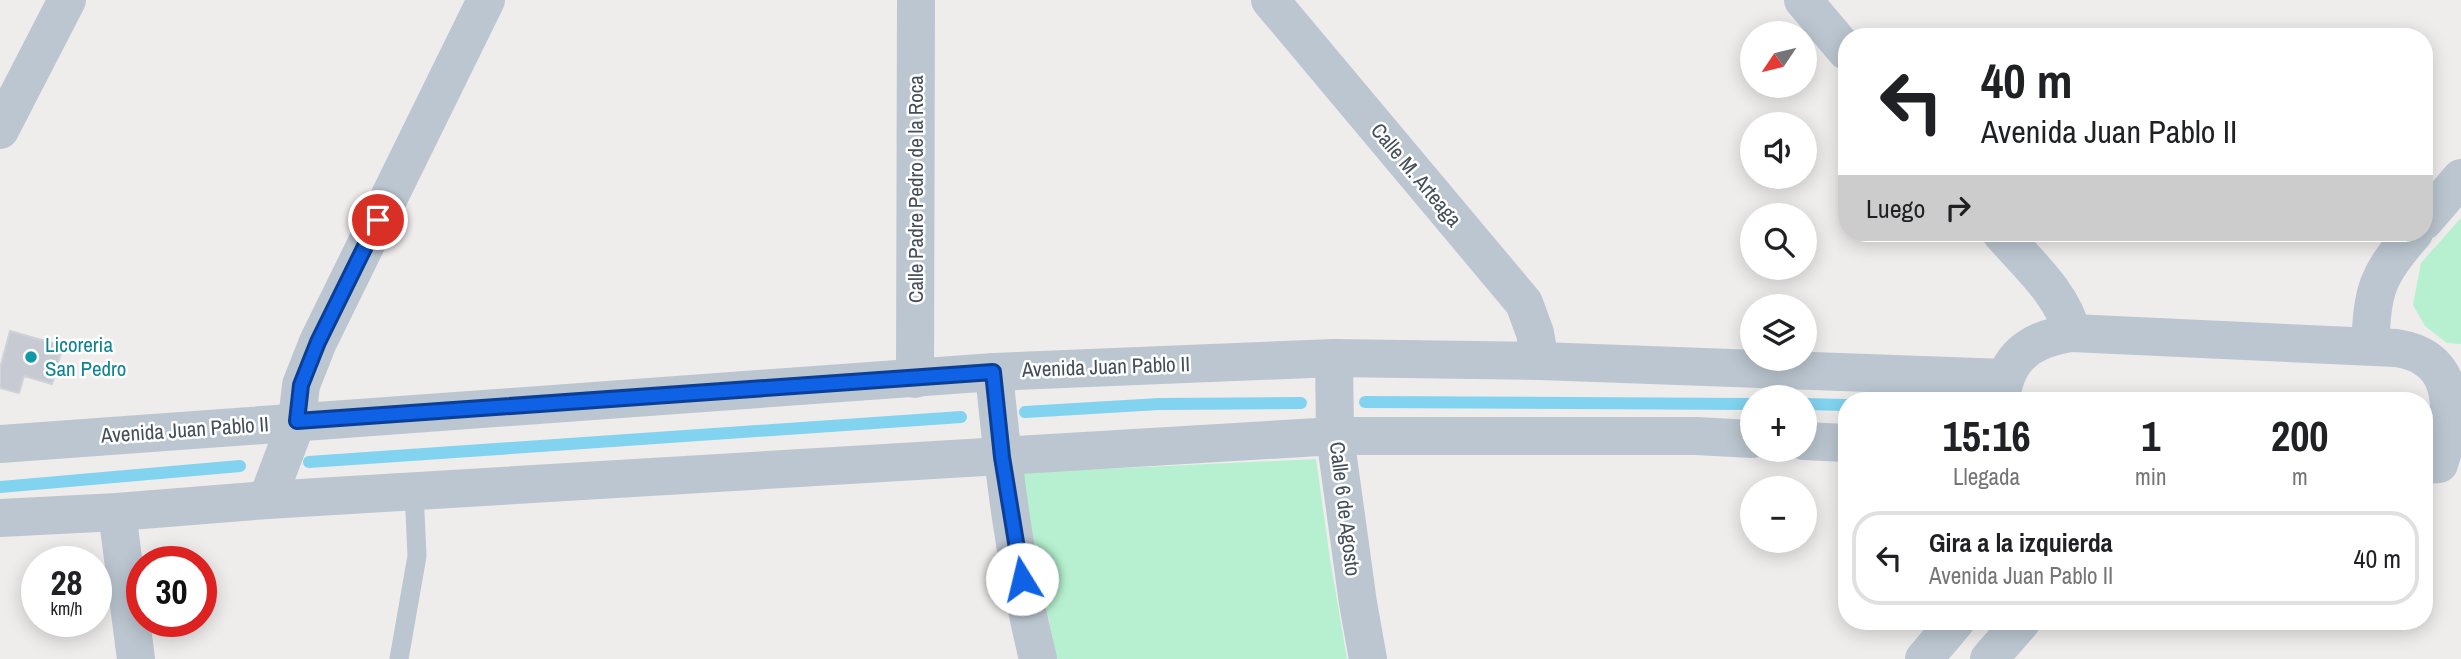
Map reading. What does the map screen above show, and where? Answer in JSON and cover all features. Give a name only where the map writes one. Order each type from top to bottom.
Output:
[{"type":"street","points":[[0,130],[67,0]]},
{"type":"street","points":[[267,500],[297,421],[301,385],[318,342],[486,0]]},
{"type":"street","name":"Calle Padre Pedro de la Roca","points":[[915,379],[916,0]]},
{"type":"street","name":"Calle M. Arteaga","points":[[1270,0],[1524,303],[1535,333],[1540,361]]},
{"type":"street","points":[[1803,0],[1838,42]]},
{"type":"street","points":[[2433,211],[2461,178]]},
{"type":"street","points":[[2009,242],[2054,295],[2068,316],[2072,333]]},
{"type":"street","points":[[2370,345],[2372,306],[2378,283],[2390,260],[2406,242]]},
{"type":"street","points":[[2003,389],[2018,354],[2050,336],[2072,333],[2370,345],[2415,351],[2433,362],[2454,391],[2441,465]]},
{"type":"street","name":"Avenida Juan Pablo II","points":[[0,444],[993,372],[1334,358],[1540,361],[2003,389]]},
{"type":"street","name":"Calle 6 de Agosto","points":[[1334,358],[1335,436],[1368,659]]},
{"type":"street","points":[[993,372],[1002,457],[1030,628],[1038,659]]},
{"type":"street","points":[[0,518],[1335,436],[1696,436],[1740,438]]},
{"type":"street","points":[[1817,442],[1838,443]]},
{"type":"street","points":[[117,512],[136,659]]},
{"type":"street","points":[[1924,659],[1948,630]]},
{"type":"street","points":[[1989,659],[2014,630]]},
{"type":"lane","points":[[399,659],[417,556],[414,491]]},
{"type":"green space","points":[[2461,218],[2461,344],[2447,343],[2425,326],[2413,305],[2421,263]]},
{"type":"green space","points":[[1316,459],[1347,659],[1057,659],[1018,473]]},
{"type":"building","name":"Licoreria San Pedro","points":[[10,331],[63,346],[52,384],[24,376],[19,393],[0,388],[0,368]]},
{"type":"waterway","points":[[1365,402],[1740,404]]},
{"type":"waterway","points":[[1025,412],[1159,404],[1301,403]]},
{"type":"waterway","points":[[1817,404],[1838,405]]},
{"type":"waterway","points":[[309,462],[961,417]]},
{"type":"waterway","points":[[0,487],[240,466]]},
{"type":"place","name":"Licoreria San Pedro","points":[[31,357]]},
{"type":"route","points":[[378,220],[318,342],[301,385],[297,421],[993,372],[1002,457],[1022,579]]}]
